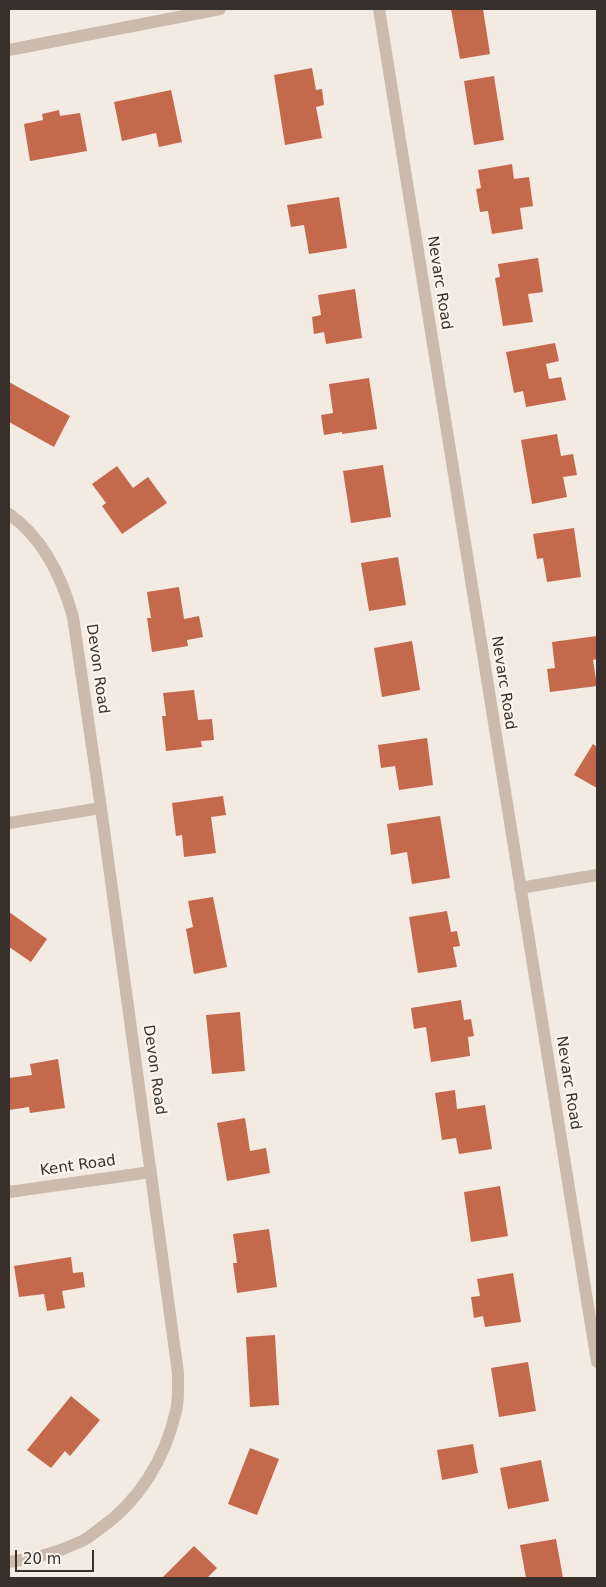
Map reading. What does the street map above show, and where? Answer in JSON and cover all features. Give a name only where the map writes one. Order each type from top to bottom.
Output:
[{"type":"street","points":[[9,50],[220,9]]},
{"type":"street","name":"Nevarc Road","points":[[379,9],[597,1362]]},
{"type":"street","name":"Devon Road","points":[[9,514],[40,544],[59,575],[73,617],[152,1172],[178,1373],[176,1409],[166,1445],[156,1467],[135,1498],[113,1520],[83,1540],[50,1554],[9,1562]]},
{"type":"street","points":[[9,823],[101,808]]},
{"type":"street","points":[[520,888],[597,876]]},
{"type":"street","name":"Kent Road","points":[[9,1192],[152,1172]]},
{"type":"building","points":[[451,9],[483,9],[490,54],[460,59]]},
{"type":"building","points":[[312,68],[316,90],[322,89],[324,105],[316,107],[322,138],[285,145],[274,75]]},
{"type":"building","points":[[494,76],[504,140],[474,145],[464,81]]},
{"type":"building","points":[[171,90],[182,142],[159,147],[156,133],[122,141],[114,102]]},
{"type":"building","points":[[59,110],[60,116],[80,113],[87,151],[30,161],[24,124],[43,120],[42,114]]},
{"type":"building","points":[[512,164],[514,179],[529,177],[533,206],[520,208],[523,229],[492,234],[488,211],[480,212],[476,189],[481,188],[478,170]]},
{"type":"building","points":[[339,197],[347,248],[309,254],[304,225],[291,227],[287,205]]},
{"type":"building","points":[[538,258],[543,292],[528,294],[533,322],[503,326],[495,278],[500,277],[498,264]]},
{"type":"building","points":[[355,289],[362,338],[326,344],[324,332],[314,334],[312,317],[321,315],[318,295]]},
{"type":"building","points":[[555,343],[559,361],[546,364],[549,379],[561,377],[566,400],[526,407],[523,391],[514,393],[506,352]]},
{"type":"building","points":[[369,378],[377,429],[324,435],[321,415],[333,413],[329,384]]},
{"type":"building","points":[[9,382],[70,416],[54,447],[9,422]]},
{"type":"building","points":[[557,434],[561,456],[573,454],[577,475],[563,477],[567,497],[532,504],[521,440]]},
{"type":"building","points":[[383,465],[391,517],[351,523],[343,471]]},
{"type":"building","points":[[117,466],[133,488],[148,477],[167,503],[122,534],[102,506],[106,503],[92,484]]},
{"type":"building","points":[[574,528],[581,577],[547,582],[543,558],[537,559],[533,534]]},
{"type":"building","points":[[398,557],[406,605],[369,611],[361,563]]},
{"type":"building","points":[[179,587],[184,619],[199,616],[203,637],[187,640],[188,646],[152,652],[147,618],[151,618],[147,592]]},
{"type":"building","points":[[597,636],[597,659],[593,660],[597,686],[550,692],[547,669],[555,668],[552,642]]},
{"type":"building","points":[[412,641],[420,690],[382,697],[374,648]]},
{"type":"building","points":[[194,690],[198,720],[212,719],[214,740],[201,741],[202,747],[166,751],[162,716],[166,716],[163,693]]},
{"type":"building","points":[[427,738],[433,785],[399,790],[395,766],[381,768],[378,745]]},
{"type":"building","points":[[593,744],[597,747],[597,788],[574,775]]},
{"type":"building","points":[[223,796],[226,815],[211,817],[216,853],[184,857],[182,835],[176,836],[172,803]]},
{"type":"building","points":[[440,816],[450,878],[412,884],[407,852],[391,855],[387,824]]},
{"type":"building","points":[[213,897],[227,967],[194,974],[186,929],[193,927],[188,901]]},
{"type":"building","points":[[447,911],[451,932],[457,931],[460,946],[453,947],[457,967],[418,973],[409,917]]},
{"type":"building","points":[[9,912],[47,939],[31,962],[9,947]]},
{"type":"building","points":[[461,1000],[464,1020],[471,1019],[474,1036],[468,1037],[470,1056],[431,1062],[426,1027],[414,1029],[411,1008]]},
{"type":"building","points":[[240,1012],[245,1071],[212,1074],[206,1015]]},
{"type":"building","points":[[58,1059],[65,1108],[30,1113],[29,1107],[9,1110],[9,1078],[32,1075],[30,1064]]},
{"type":"building","points":[[455,1090],[457,1109],[485,1105],[492,1149],[459,1154],[456,1138],[442,1140],[435,1093]]},
{"type":"building","points":[[245,1118],[250,1151],[266,1148],[270,1173],[227,1181],[217,1123]]},
{"type":"building","points":[[500,1186],[508,1236],[471,1242],[464,1192]]},
{"type":"building","points":[[269,1229],[277,1287],[237,1293],[233,1263],[237,1263],[233,1234]]},
{"type":"building","points":[[71,1257],[73,1273],[83,1272],[85,1287],[62,1291],[65,1308],[47,1311],[44,1294],[19,1297],[14,1266]]},
{"type":"building","points":[[513,1273],[521,1322],[485,1327],[483,1316],[474,1318],[471,1297],[480,1296],[477,1279]]},
{"type":"building","points":[[275,1335],[279,1405],[250,1407],[246,1337]]},
{"type":"building","points":[[528,1362],[536,1411],[499,1417],[491,1368]]},
{"type":"building","points":[[71,1396],[100,1420],[70,1456],[65,1451],[51,1468],[27,1450]]},
{"type":"building","points":[[473,1444],[478,1473],[442,1480],[437,1450]]},
{"type":"building","points":[[250,1448],[279,1459],[257,1515],[228,1504]]},
{"type":"building","points":[[541,1460],[549,1501],[508,1509],[500,1468]]},
{"type":"building","points":[[556,1539],[563,1578],[526,1578],[520,1545]]},
{"type":"building","points":[[194,1546],[217,1568],[207,1578],[162,1578]]}]
